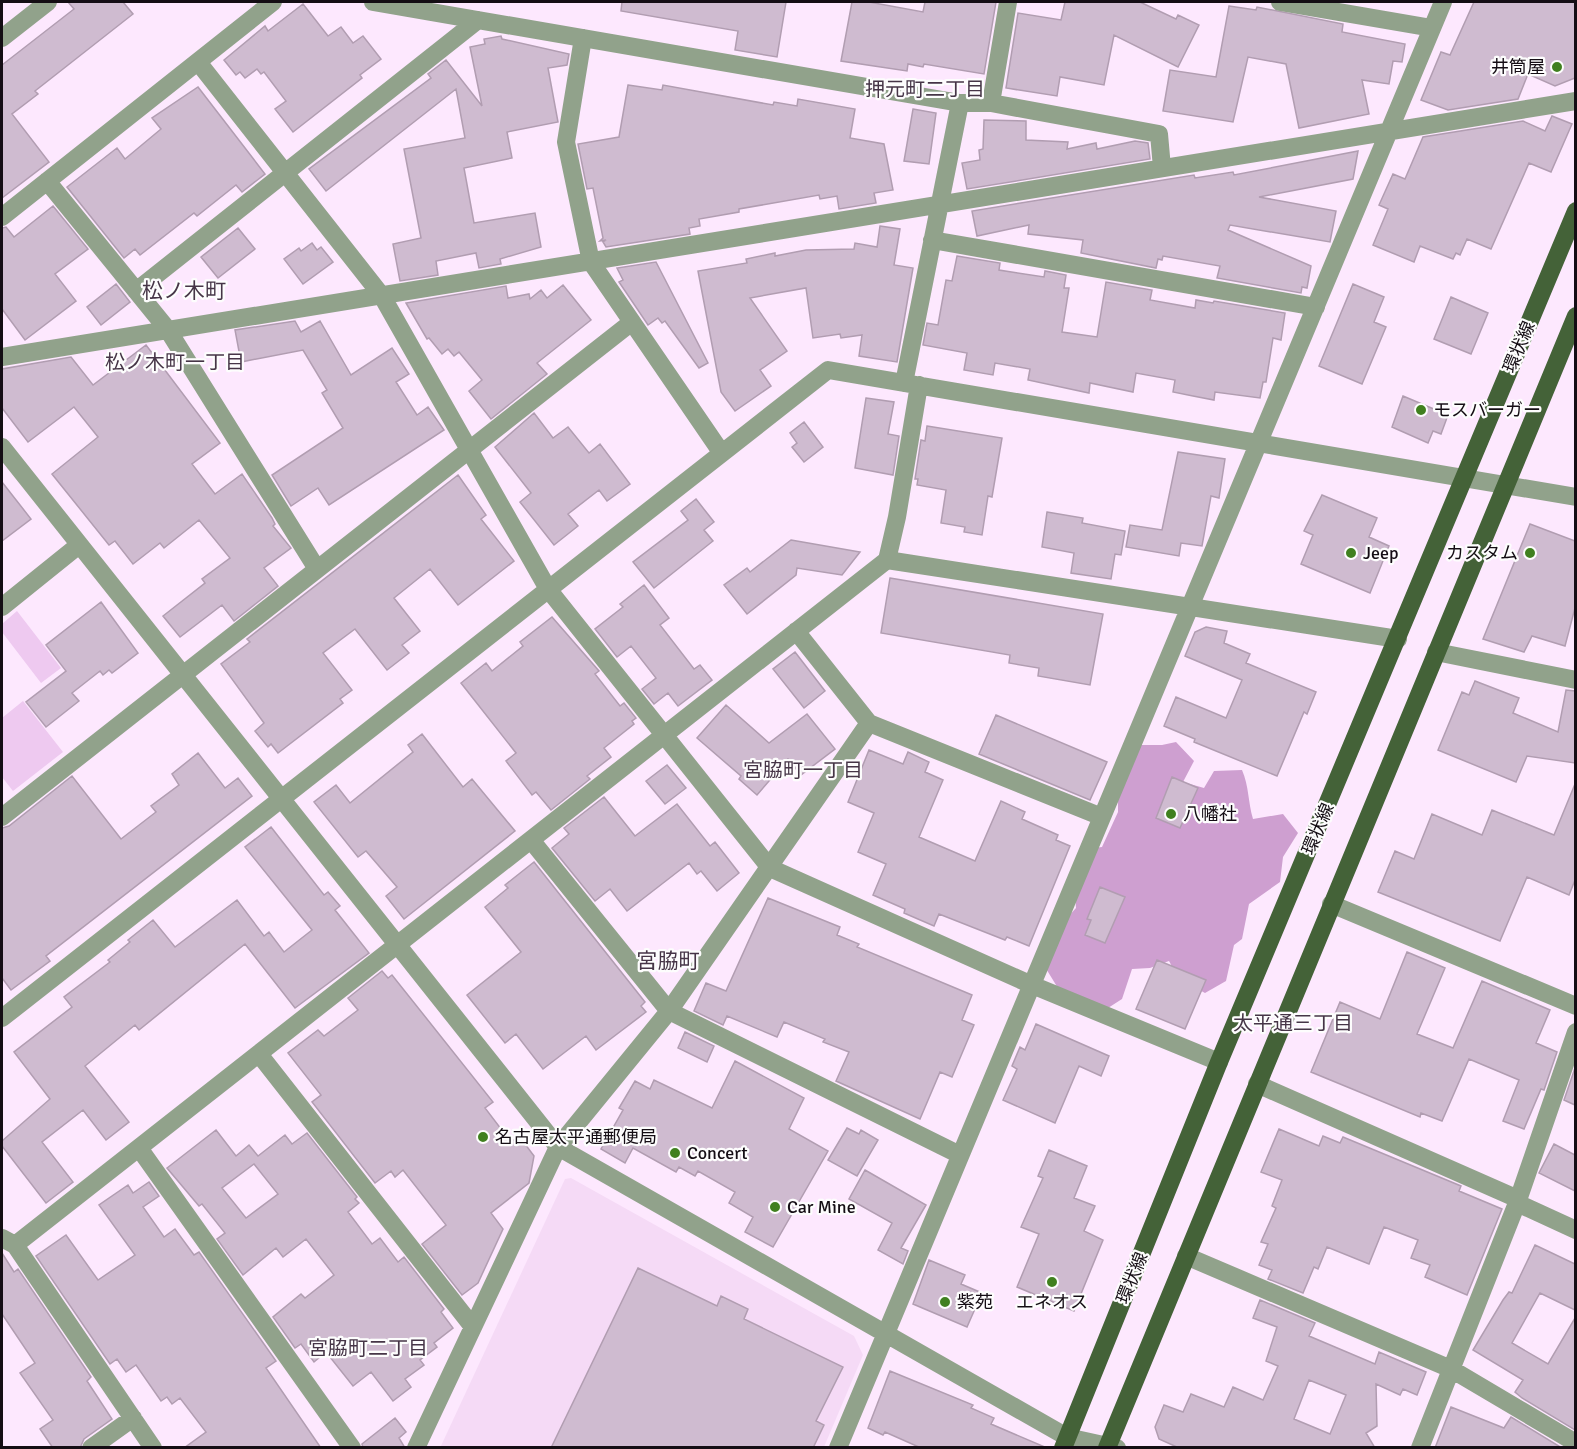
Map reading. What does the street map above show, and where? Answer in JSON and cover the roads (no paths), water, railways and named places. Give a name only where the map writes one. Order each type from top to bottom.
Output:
[{"type":"main road","name":"環状線","points":[[1065,1442],[1219,1062],[1398,639],[1575,211]]},
{"type":"main road","points":[[1111,1446],[1186,1256],[1575,316]]},
{"type":"street","points":[[2,38],[48,2]]},
{"type":"street","points":[[2,217],[273,2]]},
{"type":"street","points":[[373,2],[960,103],[991,102],[1159,134],[1162,168]]},
{"type":"street","points":[[991,102],[1008,2]]},
{"type":"street","points":[[1280,2],[1432,28]]},
{"type":"street","points":[[838,1448],[1443,2]]},
{"type":"street","points":[[136,291],[478,20]]},
{"type":"street","points":[[583,38],[567,142],[591,262],[721,452]]},
{"type":"street","points":[[198,62],[382,296],[548,589],[770,868],[1032,984],[1219,1062]]},
{"type":"street","points":[[2,357],[1575,101]]},
{"type":"street","points":[[153,1448],[8,1242],[139,1148],[887,560],[897,517],[911,384],[932,240],[960,103]]},
{"type":"street","points":[[47,181],[168,330],[317,569]]},
{"type":"street","points":[[932,240],[1316,307]]},
{"type":"street","points":[[2,817],[632,322]]},
{"type":"street","points":[[4,1011],[828,370],[1575,497]]},
{"type":"street","points":[[2,447],[558,1147],[886,1333],[1065,1442],[1111,1446]]},
{"type":"street","points":[[2,606],[79,545]]},
{"type":"street","points":[[887,560],[1398,639]]},
{"type":"street","points":[[796,631],[869,723],[1102,817]]},
{"type":"street","points":[[1436,652],[1575,680]]},
{"type":"street","points":[[416,1448],[558,1147],[669,1011],[869,723]]},
{"type":"street","points":[[531,840],[669,1011],[960,1155]]},
{"type":"street","points":[[1331,904],[1575,1006]]},
{"type":"street","points":[[1420,1448],[1517,1201],[1575,1032]]},
{"type":"street","points":[[259,1054],[473,1327]]},
{"type":"street","points":[[1257,1084],[1517,1201],[1575,1230]]},
{"type":"street","points":[[139,1148],[352,1448]]},
{"type":"street","points":[[1186,1256],[1451,1369],[1575,1443]]},
{"type":"street","points":[[91,1448],[133,1418]]},
{"type":"place","name":"井筒屋","points":[[1557,67]]},
{"type":"place","name":"モスバーガー","points":[[1421,410]]},
{"type":"place","name":"Jeep","points":[[1351,553]]},
{"type":"place","name":"カスタム","points":[[1530,553]]},
{"type":"place","name":"八幡社","points":[[1171,814]]},
{"type":"place","name":"名古屋太平通郵便局","points":[[483,1137]]},
{"type":"place","name":"Concert","points":[[675,1153]]},
{"type":"place","name":"Car Mine","points":[[775,1207]]},
{"type":"place","name":"エネオス","points":[[1052,1282]]},
{"type":"place","name":"紫苑","points":[[945,1302]]},
{"type":"district","name":"押元町二丁目","points":[[925,89]]},
{"type":"district","name":"松ノ木町","points":[[184,291]]},
{"type":"district","name":"松ノ木町一丁目","points":[[175,362]]},
{"type":"district","name":"宮脇町一丁目","points":[[803,770]]},
{"type":"district","name":"宮脇町","points":[[668,961]]},
{"type":"district","name":"太平通三丁目","points":[[1293,1023]]},
{"type":"district","name":"宮脇町二丁目","points":[[368,1348]]}]
